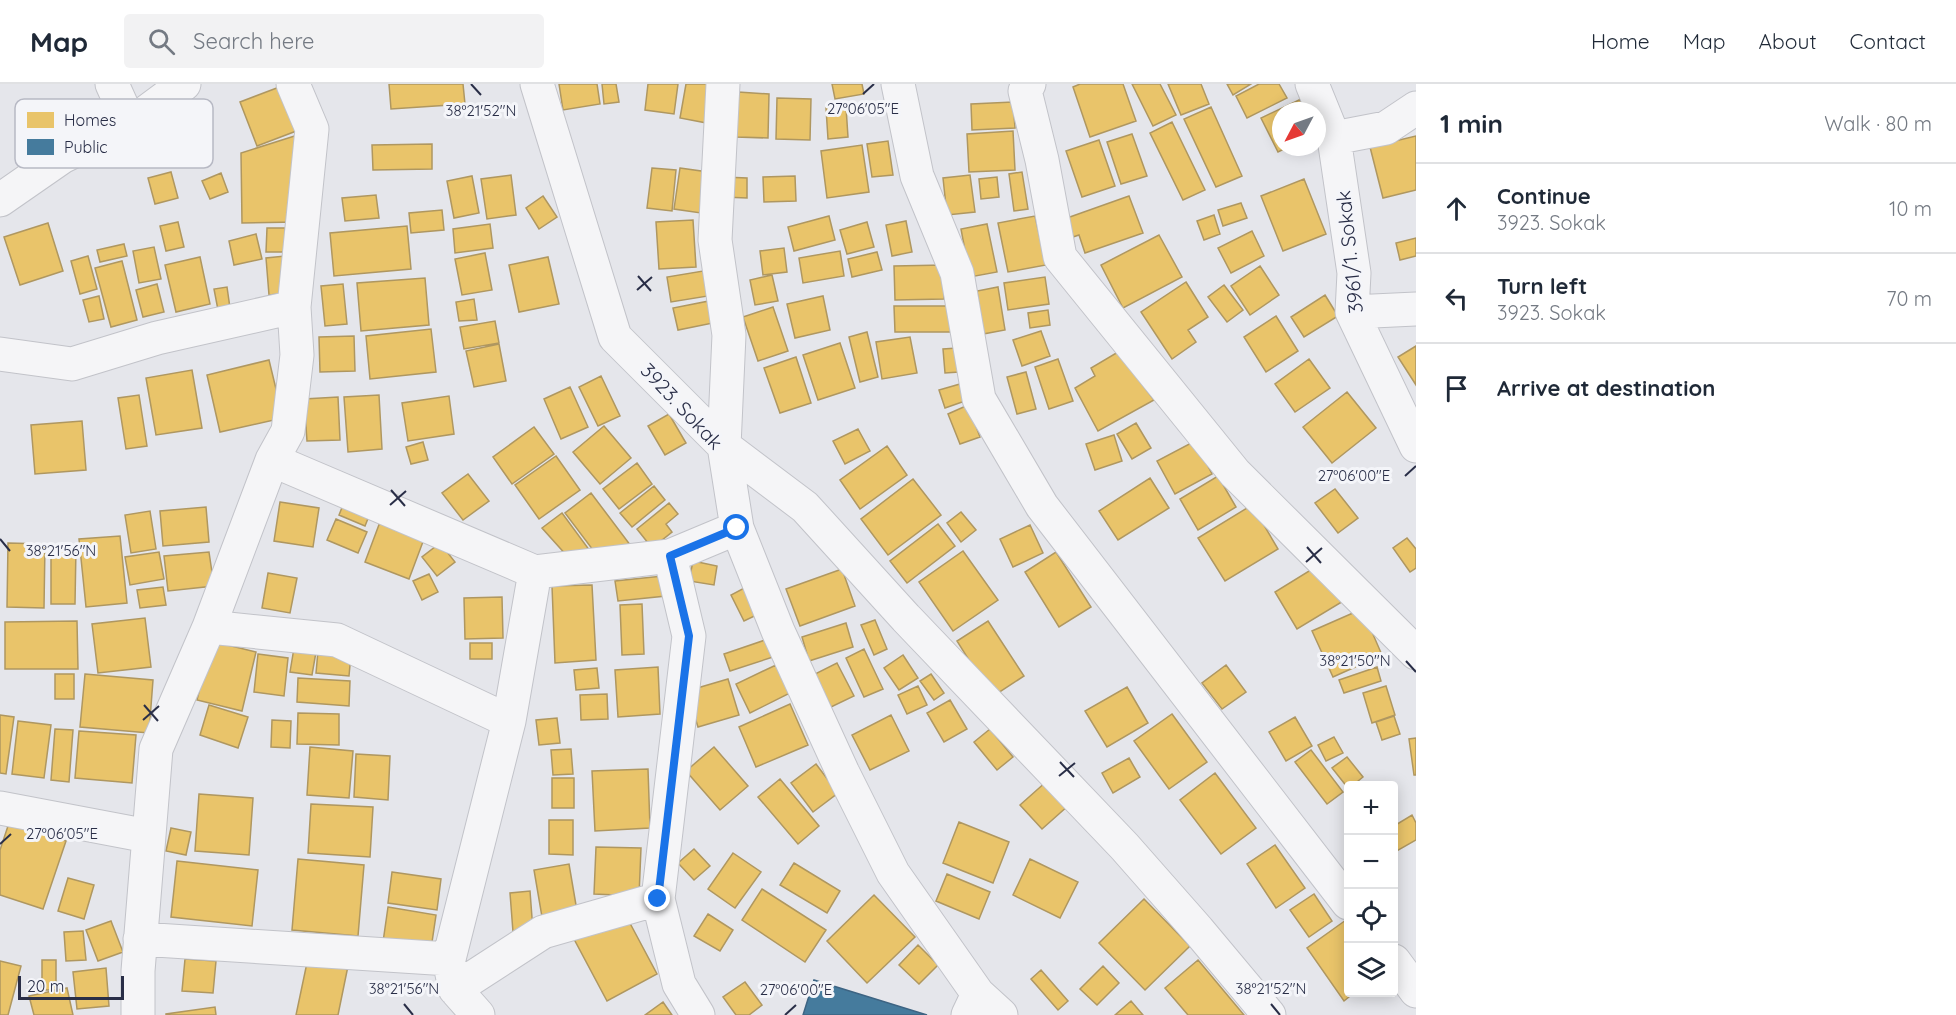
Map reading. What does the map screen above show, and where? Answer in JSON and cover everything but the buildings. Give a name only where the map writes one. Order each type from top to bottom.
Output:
[{"type":"street","points":[[112,84],[119,99]]},
{"type":"street","points":[[164,99],[184,84]]},
{"type":"street","points":[[138,1015],[140,939],[156,749],[209,627],[272,460],[288,431],[297,355],[294,306],[312,129],[293,84]]},
{"type":"street","name":"3923. Sokak","points":[[537,84],[615,337],[724,446],[737,528],[796,671],[893,873],[982,1008]]},
{"type":"street","points":[[723,84],[715,240],[729,335],[724,446],[805,507],[906,618],[1124,846],[1269,1015]]},
{"type":"street","points":[[898,84],[917,176],[957,273],[979,399],[1042,506],[1344,898]]},
{"type":"street","points":[[1029,84],[1025,91],[1042,160],[1060,257],[1235,473],[1416,653]]},
{"type":"street","name":"3961/1. Sokak","points":[[1312,84],[1334,138],[1354,273],[1352,312],[1416,446]]},
{"type":"street","points":[[1334,138],[1386,128],[1416,108]]},
{"type":"street","points":[[0,200],[46,168]]},
{"type":"street","points":[[0,354],[72,364],[157,338],[294,306]]},
{"type":"street","points":[[1352,312],[1416,309]]},
{"type":"street","points":[[272,460],[536,572],[670,556],[737,528]]},
{"type":"street","points":[[670,556],[689,636],[658,899],[679,984],[698,1015]]},
{"type":"street","points":[[478,1015],[452,974],[509,721],[536,572]]},
{"type":"street","points":[[209,627],[337,640],[509,721]]},
{"type":"street","points":[[0,808],[148,836]]},
{"type":"street","points":[[140,939],[452,974],[543,932],[658,899]]},
{"type":"street","points":[[1398,966],[1416,990]]},
{"type":"route","points":[[658,899],[689,636],[670,556],[737,528]]}]
